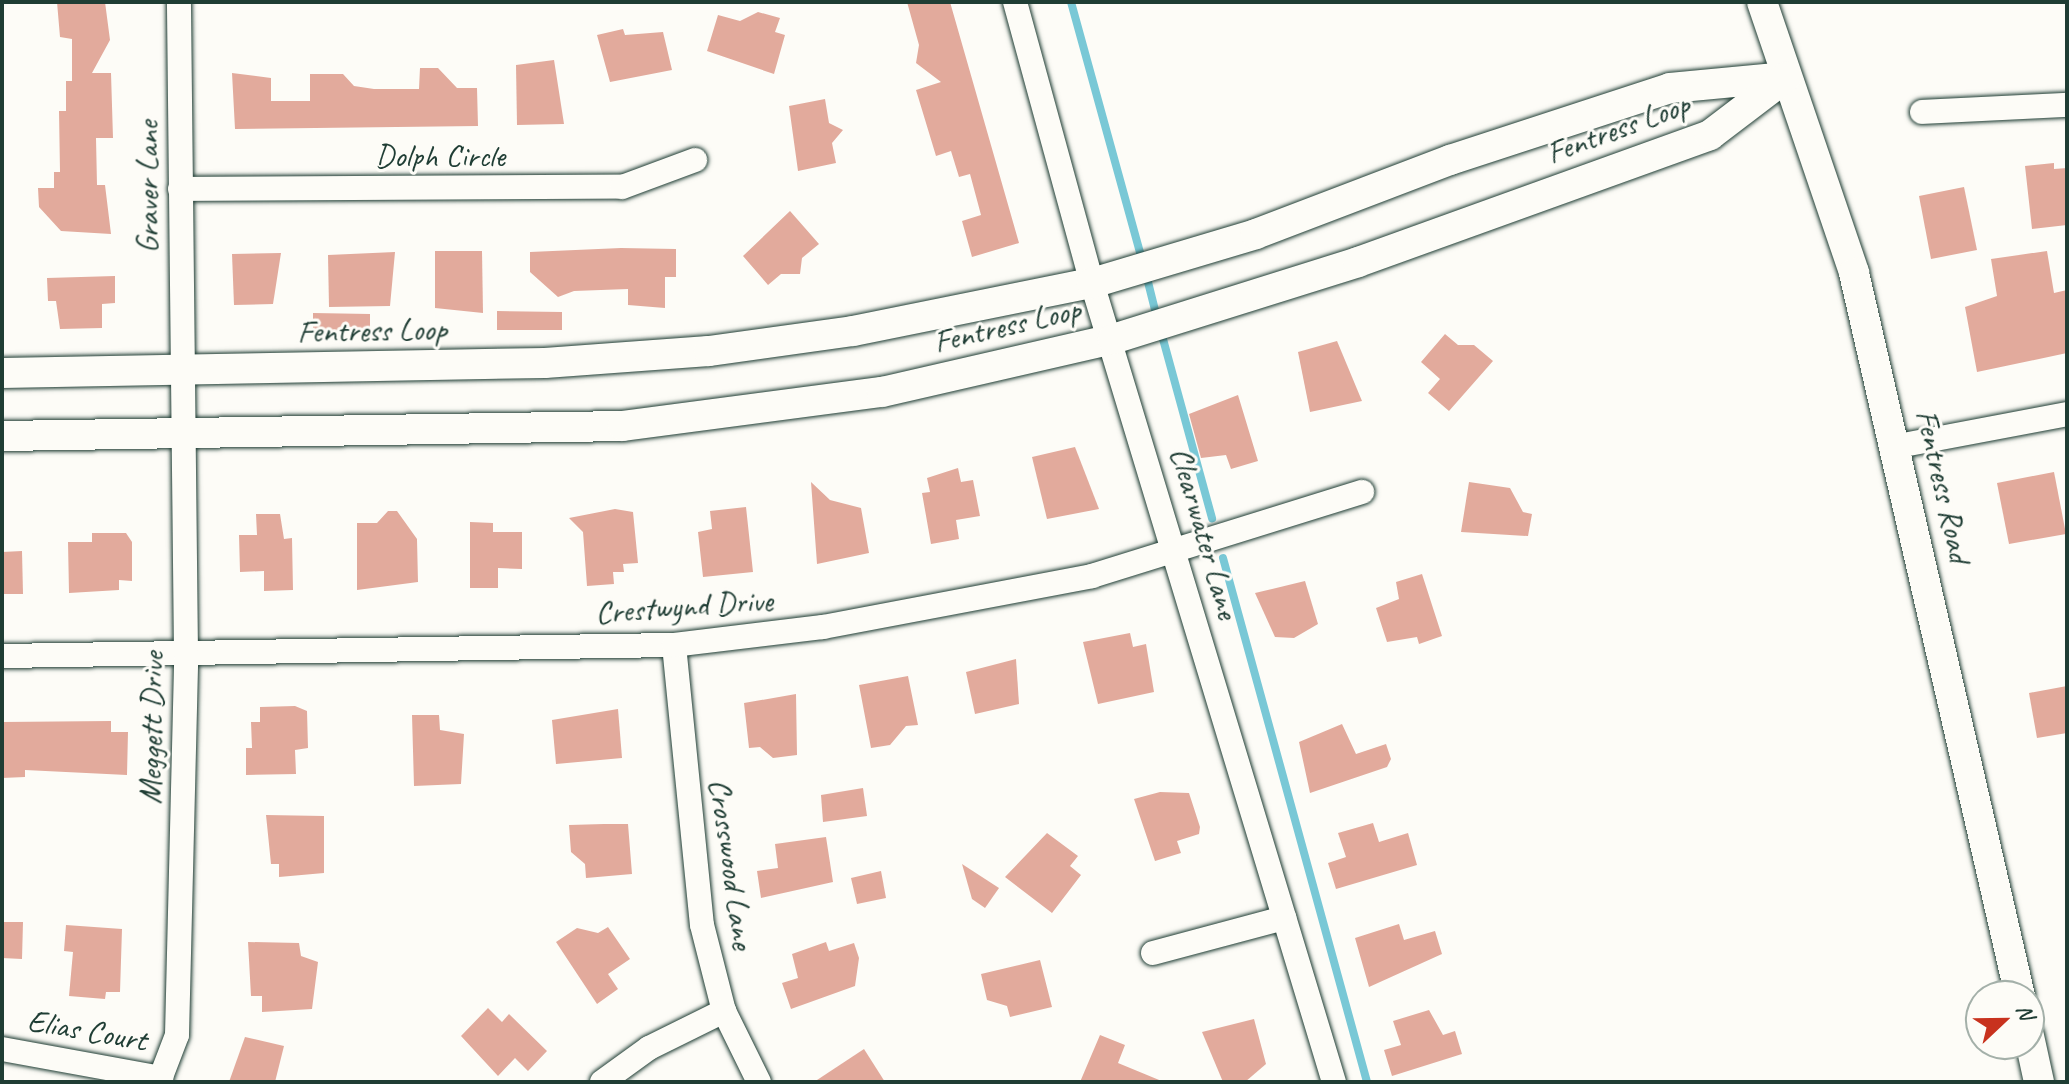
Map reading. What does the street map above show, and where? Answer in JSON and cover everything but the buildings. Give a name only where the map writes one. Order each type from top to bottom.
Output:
[{"type":"street","name":"Graver Lane","points":[[179,2],[181,371]]},
{"type":"street","name":"Clearwater Lane","points":[[1015,2],[1092,283],[1113,339],[1334,1082]]},
{"type":"street","name":"Fentress Road","points":[[1762,2],[1854,273],[1898,446],[2016,980]]},
{"type":"street","name":"Fentress Loop","points":[[2,373],[545,363],[709,351],[853,331],[1092,283],[1256,234],[1450,160],[1670,88],[1786,77]]},
{"type":"street","name":"Fentress Loop","points":[[2,436],[623,426],[882,392],[1113,339],[1358,262],[1710,135],[1786,77]]},
{"type":"street","points":[[1922,112],[2067,105]]},
{"type":"street","name":"Dolph Circle","points":[[180,189],[622,187],[695,160]]},
{"type":"street","name":"Meggett Drive","points":[[160,1080],[177,1035],[186,654],[181,371]]},
{"type":"street","points":[[1898,446],[2067,414]]},
{"type":"street","name":"Crestwynd Drive","points":[[186,654],[674,645],[959,604],[1177,551],[1362,492]]},
{"type":"street","name":"Crosswood Lane","points":[[674,645],[702,925],[724,1011],[759,1082]]},
{"type":"street","points":[[2,656],[186,654]]},
{"type":"street","points":[[1153,953],[1284,918]]},
{"type":"street","points":[[602,1082],[649,1048],[724,1011]]},
{"type":"street","name":"Elias Court","points":[[2,1049],[160,1080]]},
{"type":"street","points":[[2034,1060],[2039,1082]]},
{"type":"waterway","points":[[1071,2],[1140,253]]},
{"type":"waterway","points":[[1148,282],[1155,310]]},
{"type":"waterway","points":[[1163,339],[1212,518]]},
{"type":"waterway","points":[[1223,558],[1367,1082]]}]
